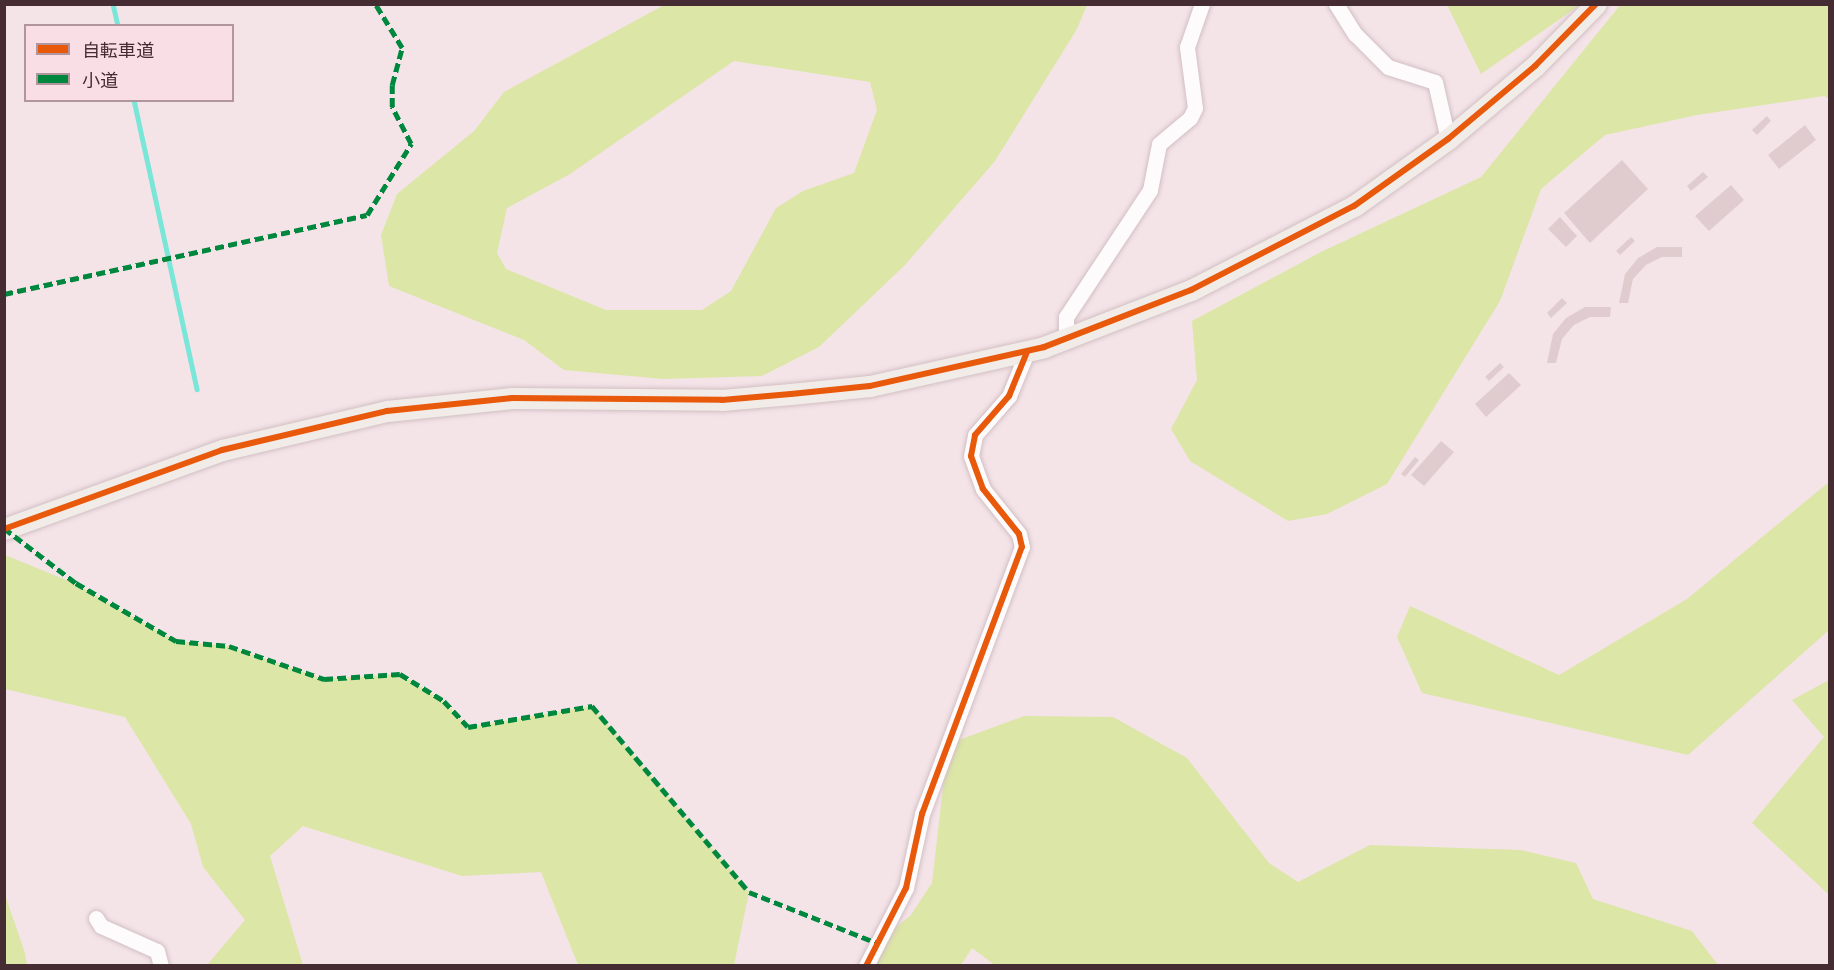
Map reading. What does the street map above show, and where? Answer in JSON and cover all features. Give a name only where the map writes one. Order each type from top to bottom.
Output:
[{"type":"street","points":[[1066,340],[1066,317],[1150,190],[1159,144],[1190,118],[1195,108],[1187,47],[1202,4]]},
{"type":"street","points":[[1336,4],[1355,34],[1388,67],[1436,82],[1448,139]]},
{"type":"street","points":[[4,529],[222,450],[387,411],[512,398],[723,400],[870,386],[1027,352],[1066,340],[1127,318],[1252,262],[1354,206],[1448,139],[1535,66],[1596,4]]},
{"type":"street","points":[[867,966],[906,888],[922,814],[1022,547],[1019,534],[983,489],[971,456],[975,435],[1009,396],[1027,352]]},
{"type":"street","points":[[96,918],[100,926],[156,951],[160,966]]},
{"type":"green space","points":[[664,4],[1087,5],[1077,29],[995,161],[905,265],[819,347],[762,376],[663,379],[564,370],[524,340],[389,286],[381,235],[397,194],[474,131],[504,92]],"holes":[[[734,61],[870,82],[877,110],[854,173],[803,191],[776,208],[731,291],[702,310],[606,310],[506,269],[497,253],[507,208],[570,174]]]},
{"type":"green space","points":[[1621,4],[1829,5],[1829,99],[1824,96],[1697,115],[1605,135],[1541,189],[1500,301],[1387,484],[1327,514],[1288,521],[1190,461],[1171,429],[1197,380],[1192,321],[1321,252],[1481,177]]},
{"type":"green space","points":[[1447,5],[1580,5],[1481,74]]},
{"type":"green space","points":[[1829,482],[1829,630],[1688,755],[1422,693],[1397,637],[1410,606],[1559,675],[1687,599]]},
{"type":"green space","points":[[5,555],[76,584],[176,641],[229,646],[324,679],[400,674],[444,701],[468,727],[592,706],[749,892],[734,965],[578,965],[541,872],[462,876],[303,826],[270,856],[303,965],[207,965],[245,920],[203,867],[191,824],[125,717],[5,689]]},
{"type":"green space","points":[[1829,680],[1829,895],[1752,823],[1824,737],[1792,700]]},
{"type":"green space","points":[[1024,716],[1113,717],[1187,758],[1269,863],[1298,882],[1370,845],[1521,850],[1576,863],[1593,899],[1692,931],[1718,965],[996,966],[972,948],[961,965],[866,966],[877,943],[911,915],[932,883],[948,744]]},
{"type":"green space","points":[[5,895],[25,953],[27,965],[5,965]]},
{"type":"building","points":[[1767,116],[1771,121],[1757,135],[1752,130]]},
{"type":"building","points":[[1805,125],[1816,140],[1779,169],[1768,155]]},
{"type":"building","points":[[1622,160],[1648,189],[1590,243],[1564,213]]},
{"type":"building","points":[[1703,172],[1708,177],[1691,191],[1687,186]]},
{"type":"building","points":[[1731,185],[1744,200],[1709,231],[1695,216]]},
{"type":"building","points":[[1560,217],[1577,236],[1566,247],[1548,229]]},
{"type":"building","points":[[1631,237],[1635,241],[1620,255],[1616,251]]},
{"type":"building","points":[[1657,247],[1682,247],[1682,257],[1662,257],[1646,265],[1633,279],[1628,303],[1619,303],[1625,274],[1638,258]]},
{"type":"building","points":[[1562,298],[1567,303],[1551,318],[1547,313]]},
{"type":"building","points":[[1585,307],[1611,307],[1610,317],[1590,317],[1574,325],[1562,339],[1556,363],[1547,363],[1553,334],[1566,318]]},
{"type":"building","points":[[1500,363],[1504,367],[1489,381],[1485,377]]},
{"type":"building","points":[[1509,373],[1521,385],[1486,417],[1475,404]]},
{"type":"building","points":[[1441,441],[1454,452],[1424,486],[1411,475]]},
{"type":"building","points":[[1415,457],[1419,460],[1405,477],[1401,474]]},
{"type":"waterway","points":[[113,4],[118,24]]},
{"type":"waterway","points":[[134,102],[197,389]]},
{"type":"marked path","points":[[4,294],[367,215],[411,144],[392,107],[392,85],[402,48],[375,4]]},
{"type":"marked path","points":[[4,528],[76,583],[176,641],[229,646],[324,679],[400,674],[444,701],[468,727],[592,706],[749,892],[877,943]]},
{"type":"cycle path","points":[[4,529],[222,450],[387,411],[512,398],[722,400],[791,394],[870,386],[1044,347],[1191,290],[1354,206],[1448,139],[1535,66],[1596,4]]},
{"type":"cycle path","points":[[866,966],[906,888],[922,814],[1022,547],[1019,534],[983,489],[971,456],[975,435],[1009,396],[1027,352]]}]
